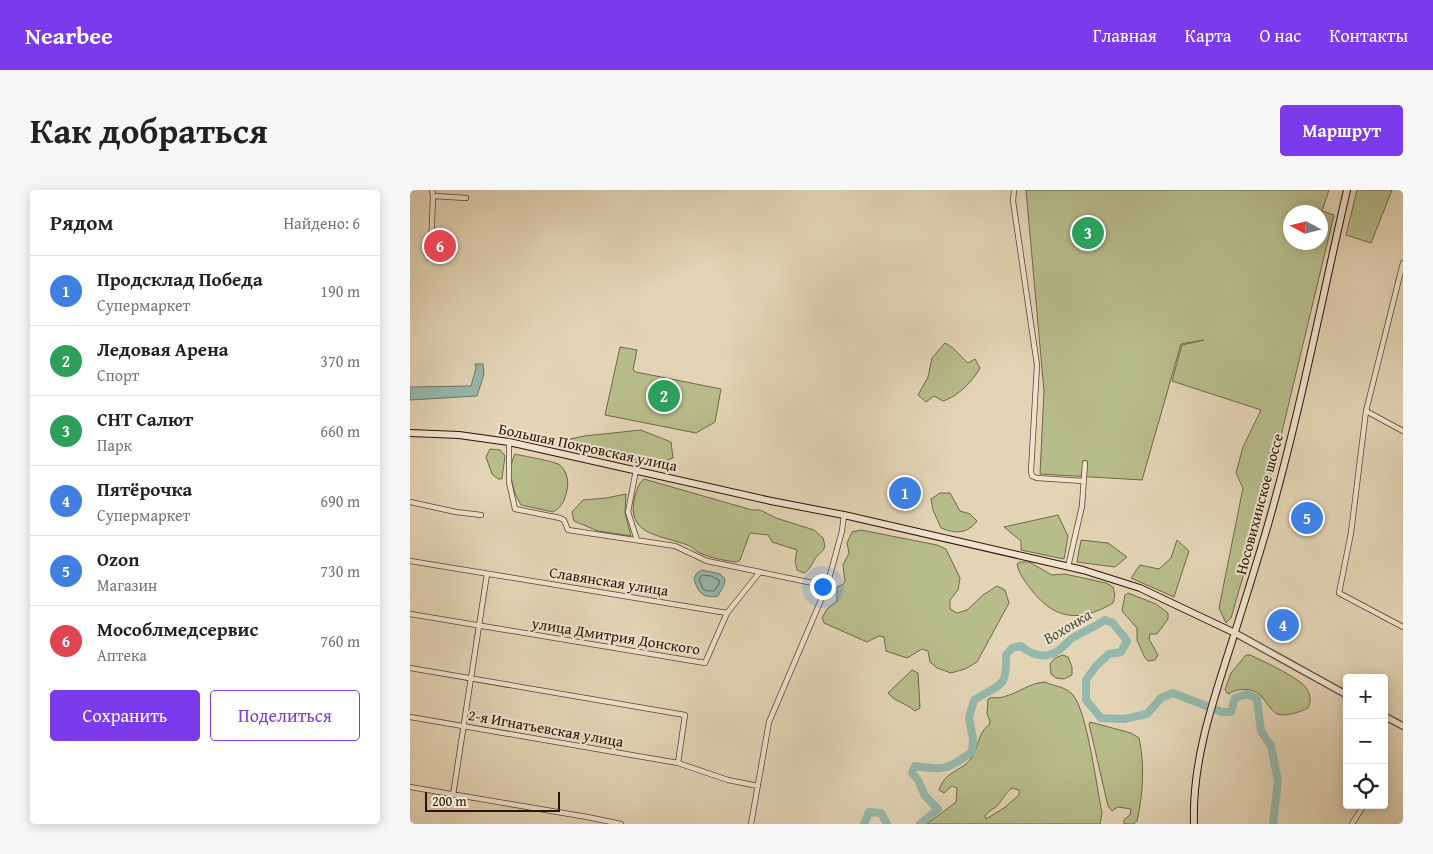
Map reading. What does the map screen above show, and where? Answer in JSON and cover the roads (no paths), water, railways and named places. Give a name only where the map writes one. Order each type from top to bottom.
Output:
[{"type":"main road","name":"Носовихинское шоссе","points":[[1194,824],[1196,781],[1201,747],[1215,693],[1267,528],[1347,190]]},
{"type":"main road","name":"Большая Покровская улица","points":[[410,433],[459,435],[509,442],[844,515],[1068,567],[1140,588],[1235,633]]},
{"type":"street","points":[[1014,190],[1037,365],[1032,476],[1037,478],[1083,481]]},
{"type":"street","points":[[431,251],[432,193],[466,198]]},
{"type":"street","points":[[1403,263],[1366,411],[1350,533],[1339,593],[1403,627]]},
{"type":"street","points":[[1366,411],[1403,431]]},
{"type":"street","points":[[509,442],[508,482],[515,509],[560,518],[564,520],[568,530],[675,546],[707,561],[827,586]]},
{"type":"street","points":[[1068,567],[1082,506],[1085,463]]},
{"type":"street","points":[[636,470],[628,512],[637,540]]},
{"type":"street","points":[[410,502],[481,515]]},
{"type":"street","points":[[752,824],[769,722],[827,586],[842,532],[844,515]]},
{"type":"street","name":"Славянская улица","points":[[410,562],[727,612]]},
{"type":"street","name":"улица Дмитрия Донского","points":[[410,614],[705,663],[727,612],[759,573]]},
{"type":"street","points":[[453,795],[487,574]]},
{"type":"street","points":[[1235,633],[1343,693]]},
{"type":"street","points":[[410,668],[685,715],[678,763]]},
{"type":"street","name":"2-я Игнатьевская улица","points":[[410,717],[678,763],[728,780],[758,786]]},
{"type":"street","points":[[1388,718],[1403,726]]},
{"type":"street","points":[[410,787],[621,824]]},
{"type":"street","points":[[1352,824],[1361,809]]},
{"type":"water","points":[[475,364],[483,364],[484,374],[477,396],[410,400],[410,387],[471,386],[476,368]]},
{"type":"water","points":[[702,570],[720,574],[725,579],[718,596],[708,596],[699,591],[694,578]]},
{"type":"waterway","name":"Вохонка","points":[[920,824],[938,809],[925,796],[918,780],[912,773],[915,766],[945,767],[972,752],[973,739],[969,718],[974,700],[996,688],[1003,680],[1006,655],[1012,648],[1021,646],[1029,652],[1038,655],[1051,654],[1071,639],[1105,620],[1113,623],[1127,641],[1121,652],[1109,654],[1096,666],[1086,680],[1086,700],[1101,718],[1124,719],[1147,714],[1161,698],[1173,693],[1222,712],[1231,712],[1235,698],[1247,694],[1257,699],[1261,731],[1271,746],[1278,781],[1273,824]]},
{"type":"waterway","name":"Вохонка","points":[[864,824],[869,812],[881,813],[887,824]]},
{"type":"place","name":"СНТ Салют","points":[[1088,233]]},
{"type":"place","name":"Мособлмедсервис","points":[[440,246]]},
{"type":"place","name":"Ледовая Арена","points":[[664,396]]},
{"type":"place","name":"Продсклад Победа","points":[[905,493]]},
{"type":"place","name":"Ozon","points":[[1307,518]]},
{"type":"place","name":"Пятёрочка","points":[[1283,625]]}]
